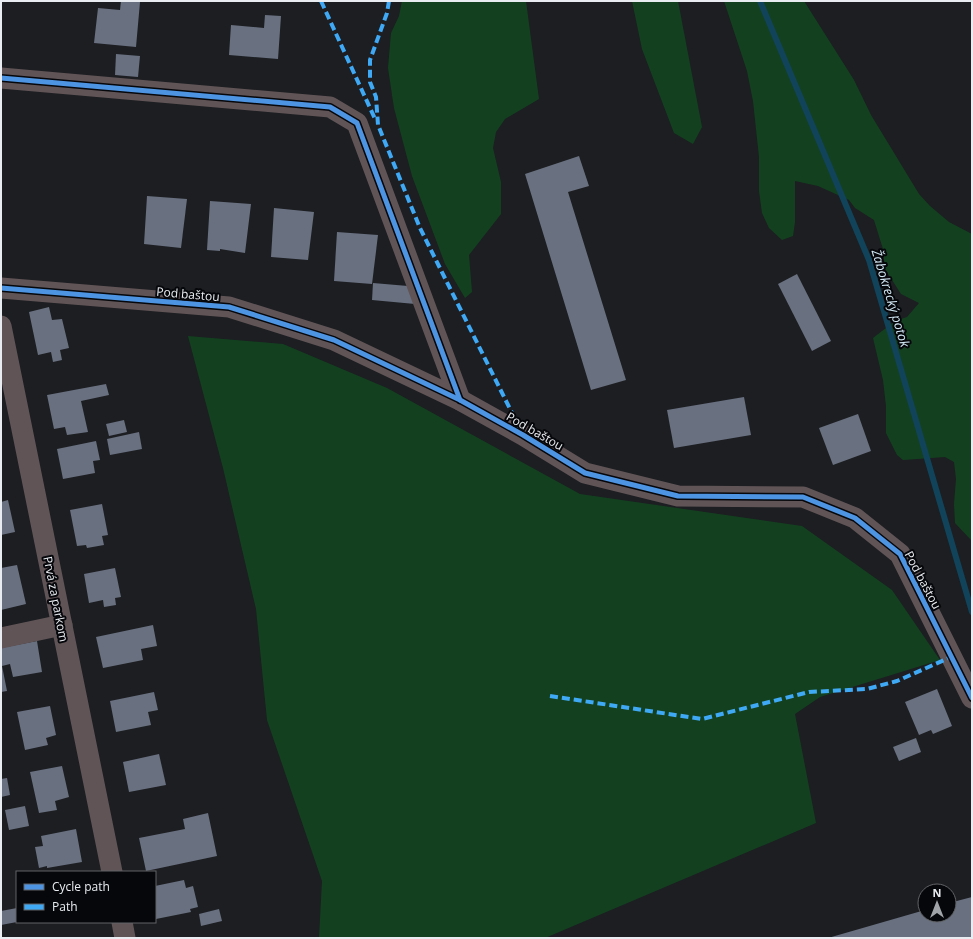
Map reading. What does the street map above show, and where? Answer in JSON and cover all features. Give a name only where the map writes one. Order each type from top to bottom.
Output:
[{"type":"street","points":[[1,78],[330,107],[356,123],[460,400]]},
{"type":"street","name":"Pod baštou","points":[[1,288],[229,307],[334,340],[460,400],[585,472],[678,496],[803,497],[855,518],[900,554],[972,698]]},
{"type":"street","name":"Prvá za parkom","points":[[1,326],[112,871]]},
{"type":"street","points":[[1,638],[62,625]]},
{"type":"street","points":[[122,923],[125,938]]},
{"type":"green space","points":[[402,1],[526,1],[539,99],[505,119],[496,132],[493,148],[501,182],[501,214],[469,255],[472,292],[465,298],[445,264],[412,176],[394,108],[388,68],[391,33],[399,16]]},
{"type":"green space","points":[[632,1],[678,1],[702,127],[693,144],[674,133],[642,49]]},
{"type":"green space","points":[[724,1],[804,1],[854,80],[871,115],[919,194],[930,206],[949,222],[972,234],[972,541],[955,523],[954,504],[956,479],[954,462],[945,457],[903,460],[897,455],[886,433],[886,406],[883,380],[873,338],[895,321],[907,317],[919,303],[901,294],[885,269],[883,249],[874,220],[855,208],[849,200],[818,186],[795,181],[795,222],[793,236],[782,240],[769,228],[762,213],[759,191],[759,157],[753,101],[747,71]]},
{"type":"green space","points":[[188,336],[283,344],[387,388],[580,494],[802,526],[892,590],[940,660],[820,697],[795,714],[816,823],[545,938],[319,938],[322,881],[267,720],[256,609],[223,468]]},
{"type":"building","points":[[121,1],[140,2],[136,47],[94,43],[98,8],[120,10]]},
{"type":"building","points":[[265,15],[281,16],[278,59],[229,55],[231,25],[264,28]]},
{"type":"building","points":[[116,54],[140,56],[138,77],[115,75]]},
{"type":"building","points":[[579,156],[589,186],[568,192],[626,380],[591,390],[525,174]]},
{"type":"building","points":[[147,196],[187,199],[181,248],[144,244]]},
{"type":"building","points":[[210,201],[251,204],[245,253],[220,249],[220,251],[207,250]]},
{"type":"building","points":[[274,208],[314,212],[308,260],[271,257]]},
{"type":"building","points":[[337,232],[378,235],[372,284],[334,281]]},
{"type":"building","points":[[797,274],[831,341],[812,351],[778,284]]},
{"type":"building","points":[[373,283],[408,286],[415,304],[372,300]]},
{"type":"building","points":[[49,307],[52,320],[62,319],[69,348],[60,350],[62,360],[53,362],[51,352],[38,355],[29,312]]},
{"type":"building","points":[[106,384],[109,395],[81,401],[88,432],[67,435],[65,427],[54,429],[47,395]]},
{"type":"building","points":[[744,397],[751,435],[674,448],[667,410]]},
{"type":"building","points":[[858,414],[871,451],[833,465],[819,428]]},
{"type":"building","points":[[124,420],[127,432],[109,436],[106,424]]},
{"type":"building","points":[[139,432],[142,449],[110,455],[107,439]]},
{"type":"building","points":[[96,441],[100,460],[93,461],[95,473],[63,479],[57,449]]},
{"type":"building","points":[[8,500],[15,532],[1,535],[1,502]]},
{"type":"building","points":[[102,504],[108,535],[102,536],[104,545],[87,548],[86,545],[77,546],[70,510]]},
{"type":"building","points":[[17,565],[26,604],[1,610],[1,568]]},
{"type":"building","points":[[115,568],[121,597],[115,598],[116,605],[104,607],[103,600],[89,603],[84,574]]},
{"type":"building","points":[[153,625],[157,646],[141,649],[143,660],[103,668],[96,637]]},
{"type":"building","points":[[37,641],[42,672],[13,677],[10,664],[2,666],[7,691],[1,692],[1,648]]},
{"type":"building","points":[[937,689],[952,726],[933,734],[931,730],[919,735],[905,702]]},
{"type":"building","points":[[154,692],[158,710],[148,712],[151,725],[116,732],[110,701]]},
{"type":"building","points":[[50,706],[56,735],[46,738],[48,745],[25,750],[17,712]]},
{"type":"building","points":[[916,738],[921,752],[899,761],[893,747]]},
{"type":"building","points":[[159,754],[166,785],[129,792],[123,762]]},
{"type":"building","points":[[62,766],[69,797],[55,801],[57,810],[39,813],[30,772]]},
{"type":"building","points":[[7,778],[10,795],[1,797],[1,779]]},
{"type":"building","points":[[25,806],[29,826],[9,830],[5,810]]},
{"type":"building","points":[[208,813],[217,856],[146,871],[139,838],[185,829],[183,819]]},
{"type":"building","points":[[76,829],[82,862],[39,868],[35,847],[43,846],[41,836]]},
{"type":"building","points":[[184,880],[186,888],[193,886],[198,907],[190,909],[191,912],[156,919],[156,886]]},
{"type":"building","points":[[972,897],[972,937],[828,938],[917,912],[917,923],[957,923],[957,901]]},
{"type":"building","points":[[16,908],[16,922],[1,925],[1,911]]},
{"type":"building","points":[[219,909],[222,921],[201,926],[199,914]]},
{"type":"waterway","name":"Žabokrecký potok","points":[[760,1],[869,260],[972,612]]},
{"type":"marked path","points":[[321,1],[376,121]]},
{"type":"marked path","points":[[389,1],[387,13],[370,60],[370,82],[376,97],[378,125],[420,228],[522,433]]},
{"type":"marked path","points":[[550,696],[702,719],[809,692],[867,689],[897,681],[951,657]]},
{"type":"cycle path","points":[[1,78],[330,107],[357,123],[460,400]]},
{"type":"cycle path","points":[[1,288],[229,307],[334,340],[460,400],[523,435],[585,473],[678,496],[803,497],[855,518],[900,554],[972,698]]}]
